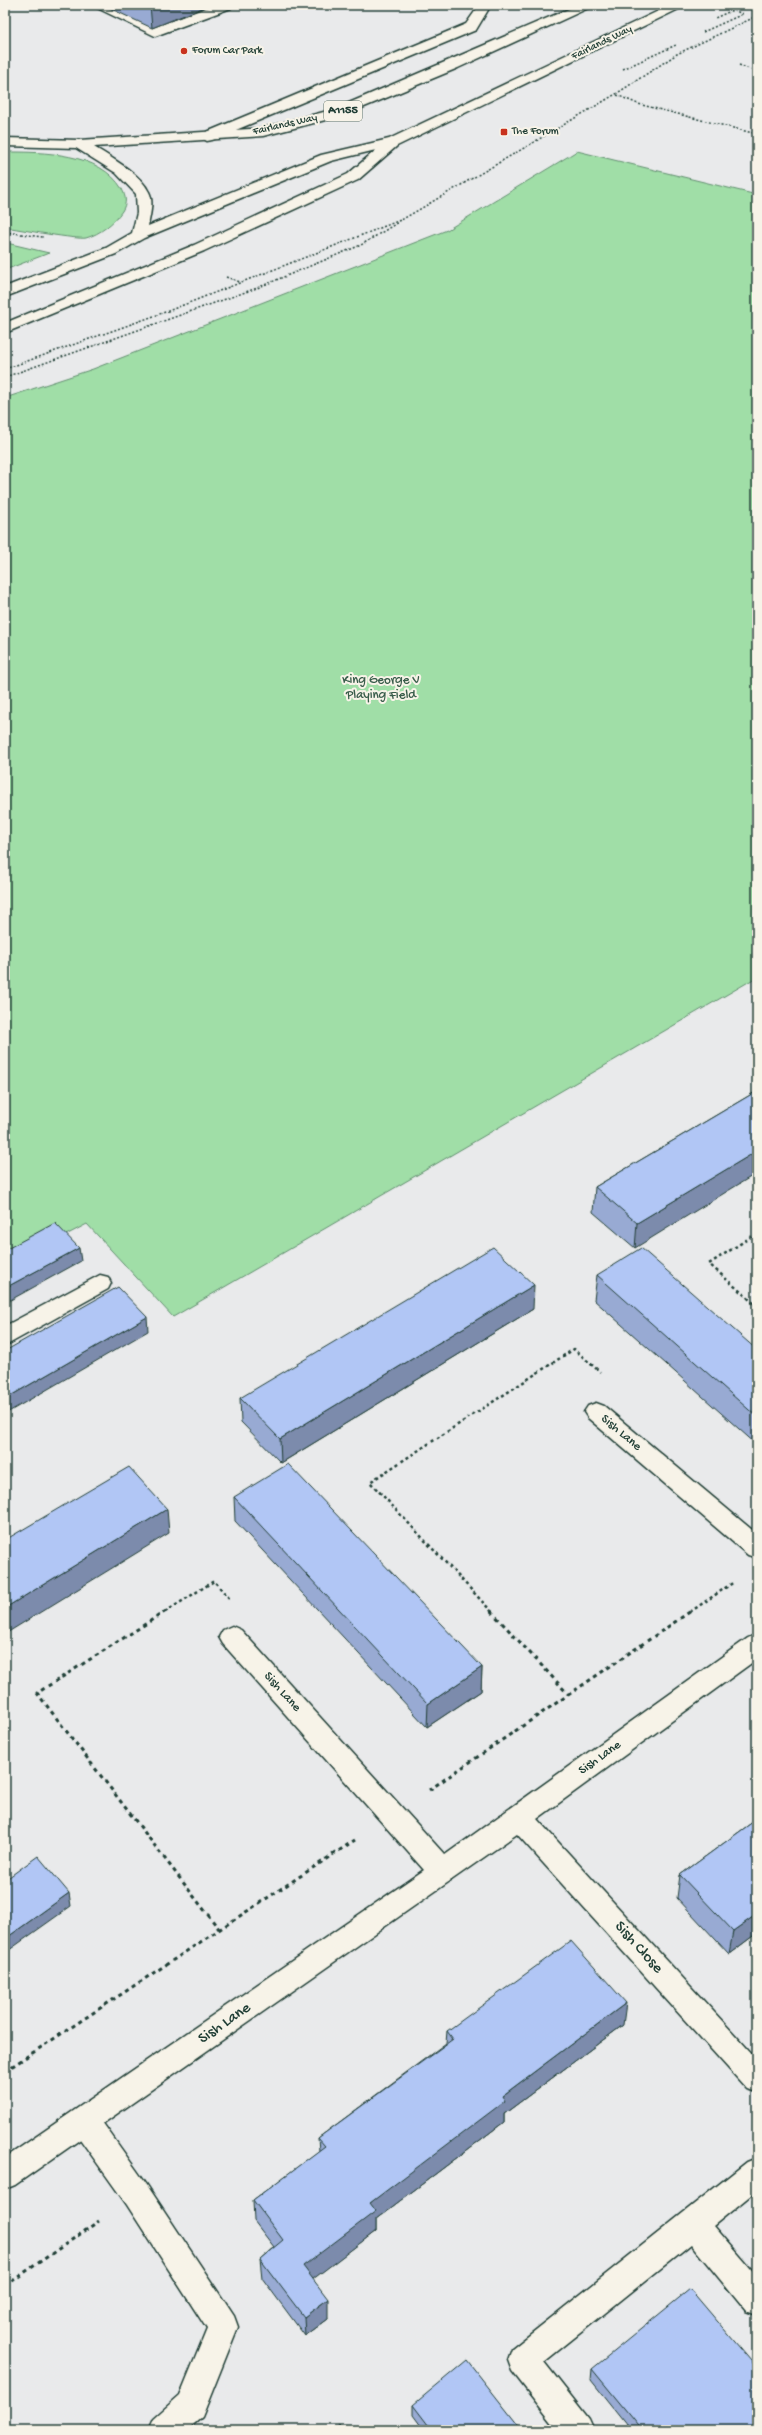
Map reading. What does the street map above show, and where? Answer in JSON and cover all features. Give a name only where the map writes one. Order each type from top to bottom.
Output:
[{"type":"main road","points":[[97,5],[155,32],[226,5]]},
{"type":"main road","points":[[207,137],[471,27],[482,10],[481,5]]},
{"type":"main road","name":"Fairlands Way","points":[[5,142],[79,144],[207,137],[263,132],[340,112],[453,65],[589,5]]},
{"type":"main road","name":"Fairlands Way","points":[[5,292],[112,251],[139,235],[326,158],[394,142],[681,5]]},
{"type":"main road","name":"Fairlands Way","points":[[5,328],[198,248],[352,177],[394,142]]},
{"type":"main road","points":[[79,144],[121,170],[143,193],[144,213],[139,235]]},
{"type":"main road","points":[[5,1337],[100,1284]]},
{"type":"main road","name":"Sish Lane","points":[[596,1412],[757,1548]]},
{"type":"main road","name":"Sish Lane","points":[[232,1637],[444,1872]]},
{"type":"main road","name":"Sish Lane","points":[[5,2175],[85,2122],[444,1872],[757,1645]]},
{"type":"main road","name":"Sish Close","points":[[518,1817],[757,2079]]},
{"type":"main road","points":[[85,2122],[137,2195],[223,2327],[191,2406],[164,2430]]},
{"type":"main road","points":[[578,2430],[522,2360],[757,2172]]},
{"type":"main road","points":[[693,2224],[757,2300]]},
{"type":"path","points":[[5,377],[257,288],[362,245],[403,219],[616,94],[677,54],[757,16]]},
{"type":"path","points":[[623,69],[676,45]]},
{"type":"path","points":[[739,65],[757,72]]},
{"type":"path","points":[[616,94],[638,104],[757,134]]},
{"type":"path","points":[[5,369],[168,311],[403,219]]},
{"type":"path","points":[[5,232],[49,238]]},
{"type":"path","points":[[757,1233],[709,1264],[757,1306]]},
{"type":"path","points":[[569,1695],[370,1482],[574,1349],[603,1375]]},
{"type":"path","points":[[219,1929],[37,1693],[214,1581],[235,1604]]},
{"type":"path","points":[[5,2286],[137,2195]]},
{"type":"green space","name":"King George V Playing Field","points":[[577,151],[757,195],[757,977],[173,1317],[87,1224],[5,1267],[5,398],[93,369],[447,230]]},
{"type":"green space","points":[[5,152],[53,154],[85,161],[100,168],[112,177],[122,189],[125,200],[124,208],[115,220],[106,228],[86,238],[60,236],[5,227]]},
{"type":"green space","points":[[5,243],[11,244],[49,253],[5,270]]},
{"type":"building","points":[[757,1091],[757,1151],[637,1223],[595,1187]]},
{"type":"building","points":[[55,1223],[79,1248],[5,1288],[5,1250]]},
{"type":"building","points":[[493,1247],[534,1285],[280,1439],[240,1398]]},
{"type":"building","points":[[641,1248],[757,1350],[757,1417],[597,1275]]},
{"type":"building","points":[[118,1287],[147,1317],[5,1399],[5,1351]]},
{"type":"building","points":[[288,1464],[482,1667],[428,1704],[234,1497]]},
{"type":"building","points":[[129,1467],[167,1509],[5,1608],[5,1540]]},
{"type":"building","points":[[757,1819],[757,1914],[733,1931],[680,1875]]},
{"type":"building","points":[[38,1856],[69,1893],[5,1939],[5,1880]]},
{"type":"building","points":[[571,1941],[626,2003],[502,2096],[505,2101],[370,2203],[376,2211],[303,2266],[328,2299],[304,2317],[260,2259],[283,2240],[253,2200],[325,2146],[318,2138],[453,2039],[447,2031]]},
{"type":"building","points":[[690,2289],[757,2368],[757,2427],[754,2430],[642,2430],[592,2369]]},
{"type":"building","points":[[467,2360],[522,2430],[432,2430],[413,2405]]},
{"type":"building","points":[[339,2425],[343,2430],[333,2430]]},
{"type":"place","name":"Forum Car Park","points":[[184,51]]},
{"type":"place","name":"The Forum","points":[[504,132]]}]
